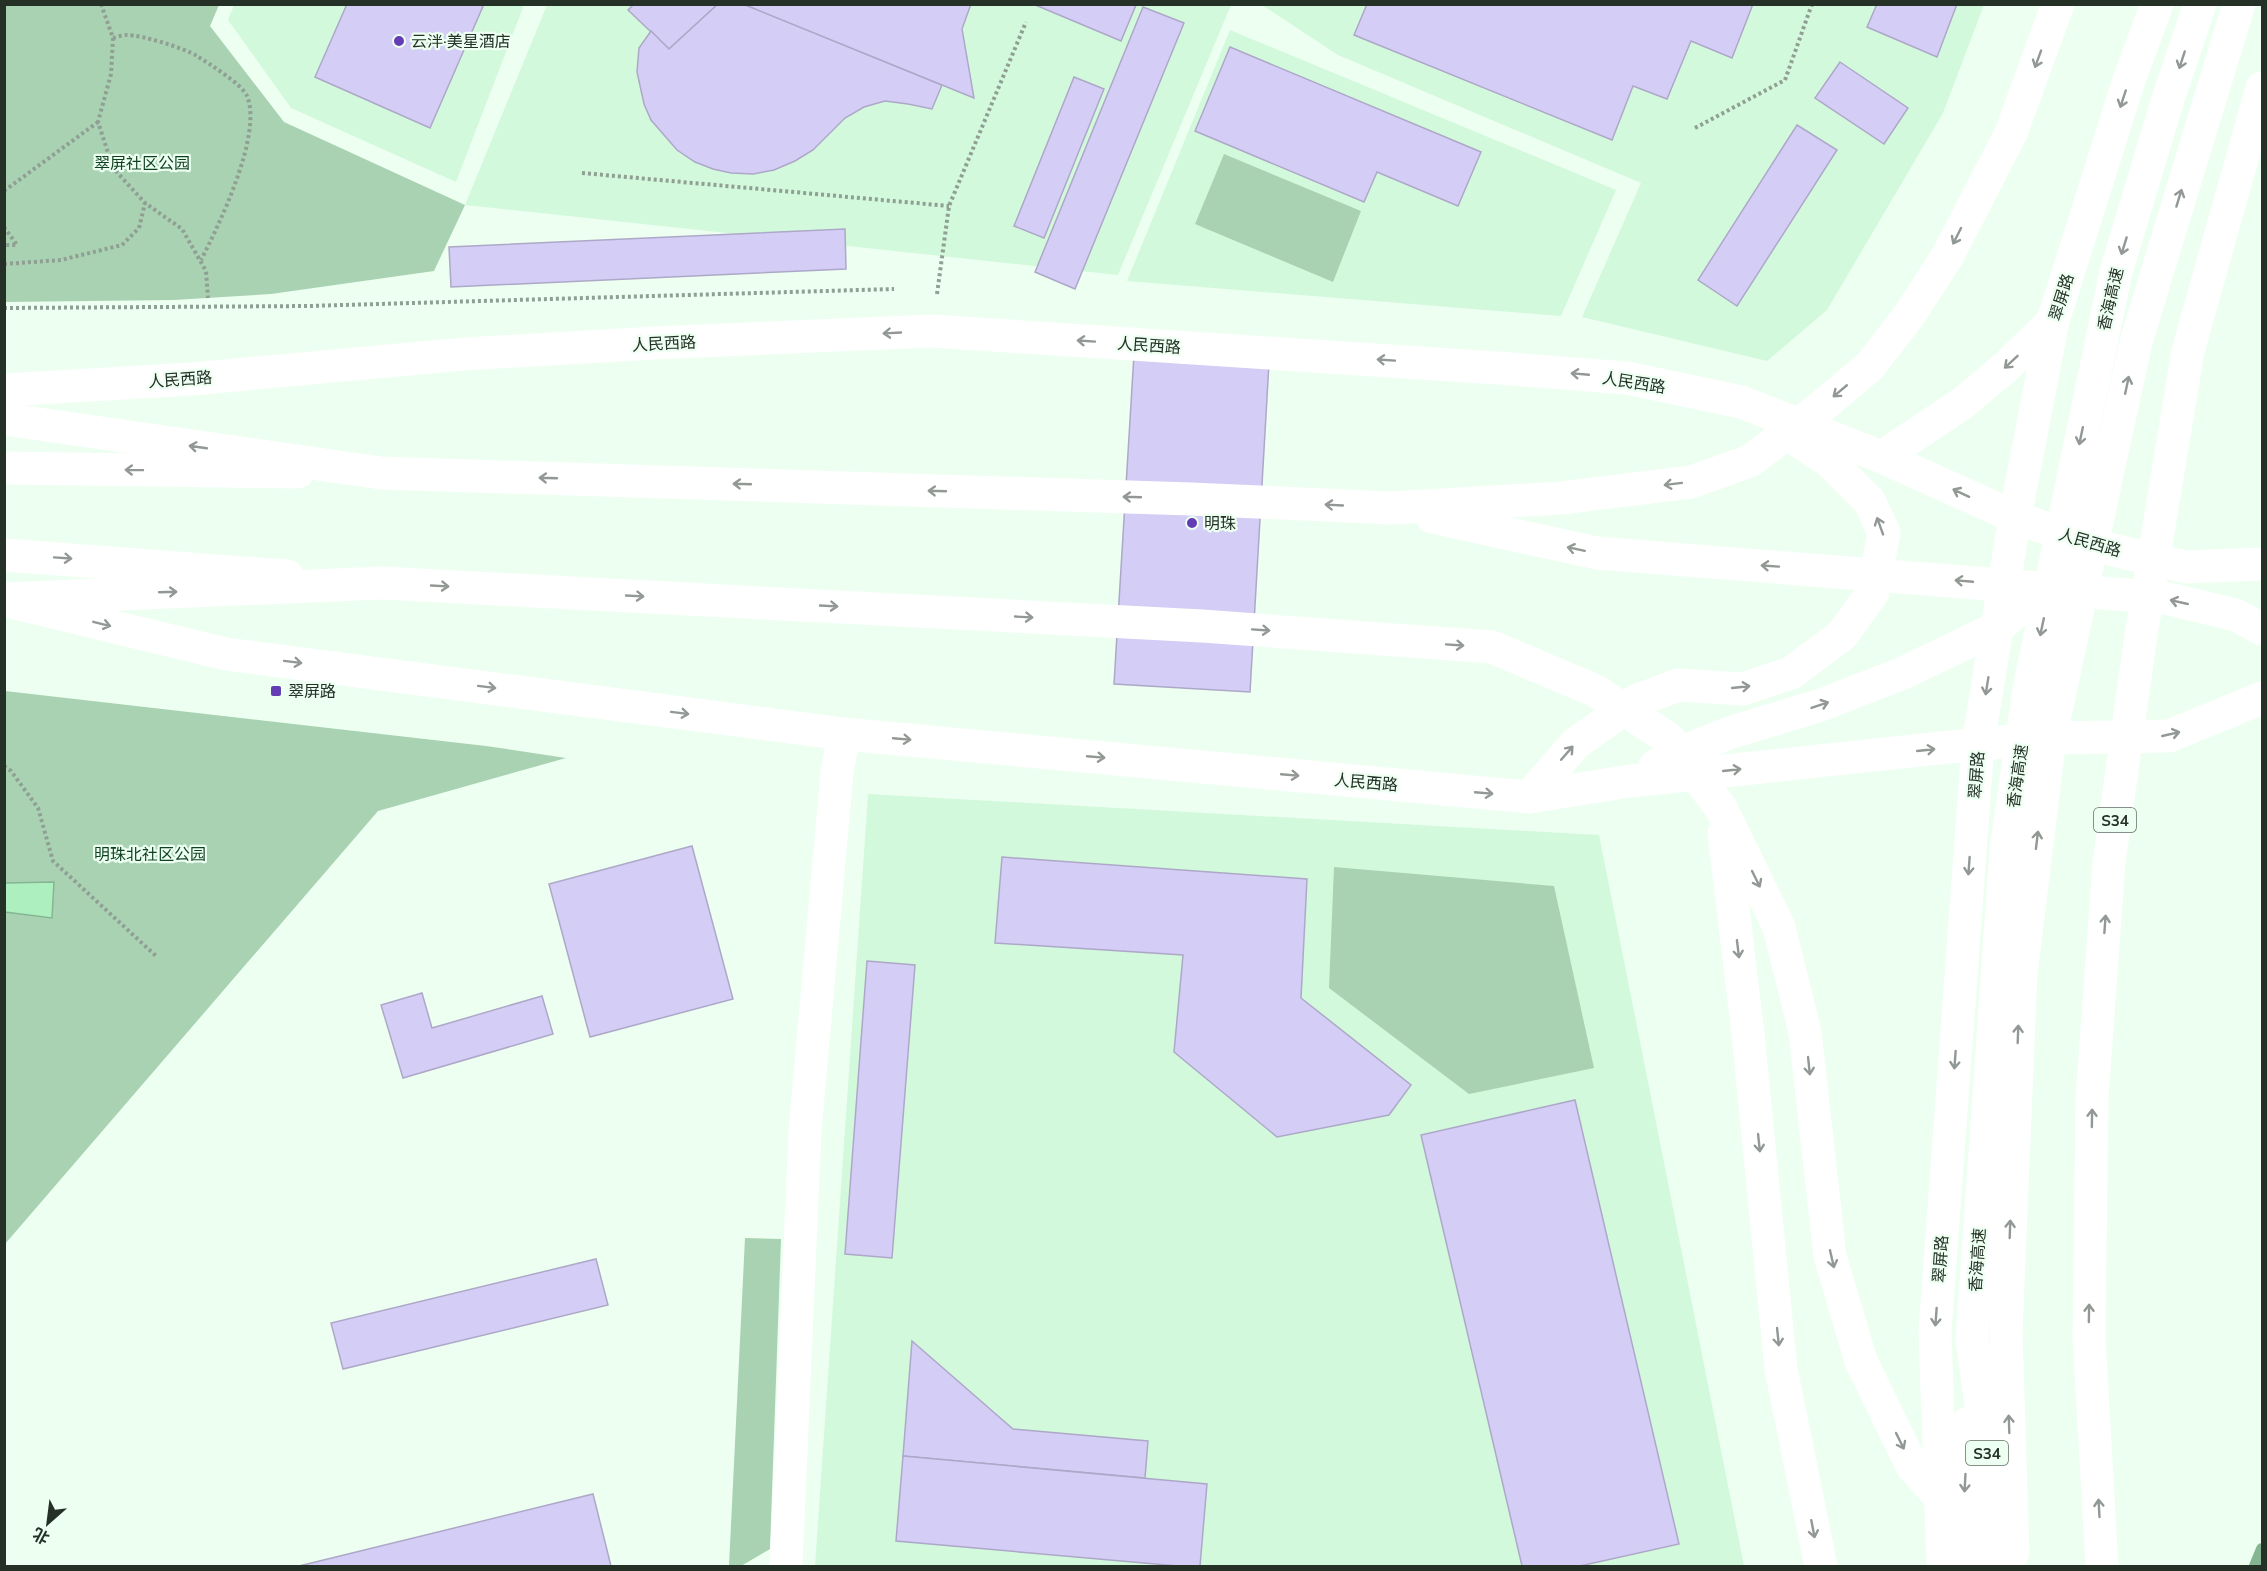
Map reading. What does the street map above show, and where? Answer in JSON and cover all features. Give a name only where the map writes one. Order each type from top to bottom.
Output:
[{"type":"main road","points":[[4,468],[381,472],[1179,498],[1392,508],[1562,498],[1691,482],[1750,461],[1820,408],[1870,366],[1910,314],[1948,255],[2011,133],[2058,4]]},
{"type":"main road","name":"翠屏路","points":[[1943,1566],[1935,1331],[1978,744],[2014,517],[2053,321],[2129,80],[2157,4]]},
{"type":"main road","name":"香海高速","points":[[2003,1566],[1972,1340],[2006,849],[2029,689],[2116,272],[2168,99],[2200,4]]},
{"type":"main road","points":[[2014,1566],[2006,1333],[2020,986],[2050,738],[2136,342],[2239,4]]},
{"type":"main road","name":"S34","points":[[2102,1566],[2089,1338],[2092,1098],[2109,863],[2141,635],[2188,351],[2262,88]]},
{"type":"main road","points":[[1881,457],[1963,403],[2009,364],[2053,321]]},
{"type":"main road","name":"人民西路","points":[[4,390],[192,379],[464,354],[932,331],[1615,377],[1741,402],[1881,457],[2014,517],[2092,545],[2186,567],[2262,564]]},
{"type":"main road","points":[[1529,797],[1576,743],[1636,701],[1678,685],[1743,689],[1791,673],[1842,635],[1874,592],[1884,533],[1870,502],[1829,461],[1741,402]]},
{"type":"main road","points":[[4,419],[381,472]]},
{"type":"main road","points":[[1392,508],[1597,553],[2165,598],[2236,615],[2262,629]]},
{"type":"main road","points":[[1630,781],[1668,758],[1730,733],[1821,705],[1903,673],[1997,628],[2092,545]]},
{"type":"main road","points":[[4,555],[381,583],[1202,626],[1492,647],[1596,691],[1669,740],[1721,808],[1779,927],[1806,1032],[1830,1256],[1861,1360],[1912,1466],[2003,1566]]},
{"type":"main road","points":[[4,600],[381,583]]},
{"type":"main road","name":"人民西路","points":[[4,600],[226,654],[844,734],[1529,797],[1630,781],[1978,744],[2050,738],[2169,736],[2262,698]]},
{"type":"main road","points":[[786,1566],[805,1131],[837,772],[844,734]]},
{"type":"main road","points":[[1721,808],[1748,1034],[1781,1369],[1821,1566]]},
{"type":"main road","points":[[1963,1566],[1972,1340]]},
{"type":"path","points":[[101,4],[113,38],[111,74],[98,122],[113,168],[145,203],[182,229],[206,271],[208,298]]},
{"type":"path","points":[[1695,128],[1785,80],[1812,4]]},
{"type":"path","points":[[932,331],[949,206],[1026,22]]},
{"type":"path","points":[[113,38],[127,35],[189,51],[223,72],[246,95],[251,127],[246,150],[215,232],[200,261]]},
{"type":"path","points":[[4,191],[98,122]]},
{"type":"path","points":[[582,173],[949,206]]},
{"type":"path","points":[[4,264],[61,260],[122,245],[139,228],[145,203]]},
{"type":"path","points":[[4,227],[17,245],[4,245]]},
{"type":"path","points":[[4,308],[309,306],[894,289]]},
{"type":"path","points":[[4,766],[11,771],[38,808],[53,861],[156,956]]},
{"type":"shaded area","points":[[234,5],[524,5],[456,182],[291,108],[228,20]]},
{"type":"shaded area","points":[[547,5],[1231,5],[1118,275],[465,205]]},
{"type":"shaded area","points":[[1262,5],[1984,5],[1943,113],[1827,310],[1767,361],[1582,317],[1641,183],[1338,55]]},
{"type":"shaded area","points":[[1230,30],[1616,190],[1561,316],[1127,281]]},
{"type":"shaded area","points":[[868,794],[1599,835],[1744,1566],[815,1566]]},
{"type":"shaded area","points":[[54,882],[52,918],[5,912],[5,883]]},
{"type":"green space","name":"翠屏社区公园","points":[[4,5],[219,5],[210,26],[284,122],[465,205],[434,271],[271,294],[174,300],[5,302]]},
{"type":"green space","points":[[1224,154],[1361,211],[1333,282],[1195,224]]},
{"type":"green space","name":"明珠北社区公园","points":[[5,691],[486,746],[566,758],[378,811],[5,1244]]},
{"type":"green space","points":[[1334,867],[1554,886],[1594,1068],[1469,1094],[1329,988]]},
{"type":"green space","points":[[745,1238],[781,1239],[770,1549],[741,1566],[729,1566]]},
{"type":"building","name":"云泮·美星酒店","points":[[347,4],[484,4],[430,128],[315,77]]},
{"type":"building","points":[[634,4],[718,4],[669,49],[628,10]]},
{"type":"building","points":[[718,4],[743,4],[942,85],[932,109],[885,101],[864,107],[845,118],[813,150],[774,170],[753,174],[731,173],[695,162],[677,150],[651,120],[644,104],[637,72],[639,48],[651,31],[669,49]]},
{"type":"building","points":[[743,4],[971,4],[962,29],[974,98]]},
{"type":"building","points":[[1033,4],[1136,4],[1136,5],[1121,41]]},
{"type":"building","points":[[1367,4],[1753,4],[1732,58],[1691,41],[1667,99],[1633,86],[1612,140],[1354,35]]},
{"type":"building","points":[[1877,4],[1957,4],[1937,57],[1867,27]]},
{"type":"building","points":[[1143,7],[1184,23],[1075,289],[1035,272]]},
{"type":"building","points":[[1230,47],[1481,152],[1458,206],[1377,172],[1364,202],[1195,131]]},
{"type":"building","points":[[1840,62],[1908,108],[1884,144],[1815,98]]},
{"type":"building","points":[[1074,77],[1104,89],[1044,238],[1014,226]]},
{"type":"building","points":[[1797,125],[1837,150],[1737,306],[1698,280]]},
{"type":"building","points":[[845,229],[846,269],[451,287],[449,247]]},
{"type":"building","name":"明珠","points":[[1134,354],[1269,363],[1250,692],[1114,684]]},
{"type":"building","points":[[692,846],[733,999],[590,1037],[549,884]]},
{"type":"building","points":[[1002,857],[1307,879],[1301,998],[1411,1085],[1389,1115],[1277,1137],[1174,1052],[1183,955],[995,943]]},
{"type":"building","points":[[867,961],[915,965],[892,1258],[845,1254]]},
{"type":"building","points":[[422,993],[432,1028],[542,996],[553,1034],[403,1078],[381,1005]]},
{"type":"building","points":[[1575,1100],[1679,1544],[1580,1566],[1522,1566],[1421,1135]]},
{"type":"building","points":[[596,1259],[608,1305],[343,1369],[331,1323]]},
{"type":"building","points":[[912,1341],[1013,1429],[1148,1441],[1145,1478],[903,1456]]},
{"type":"building","points":[[903,1456],[1207,1484],[1200,1566],[1178,1566],[896,1541]]},
{"type":"building","points":[[593,1494],[611,1566],[299,1566]]},
{"type":"waterway","points":[[2255,1566],[2262,1549]]},
{"type":"place","name":"云泮·美星酒店","points":[[399,41]]},
{"type":"place","name":"明珠","points":[[1192,523]]},
{"type":"place","name":"翠屏路","points":[[276,691]]}]
